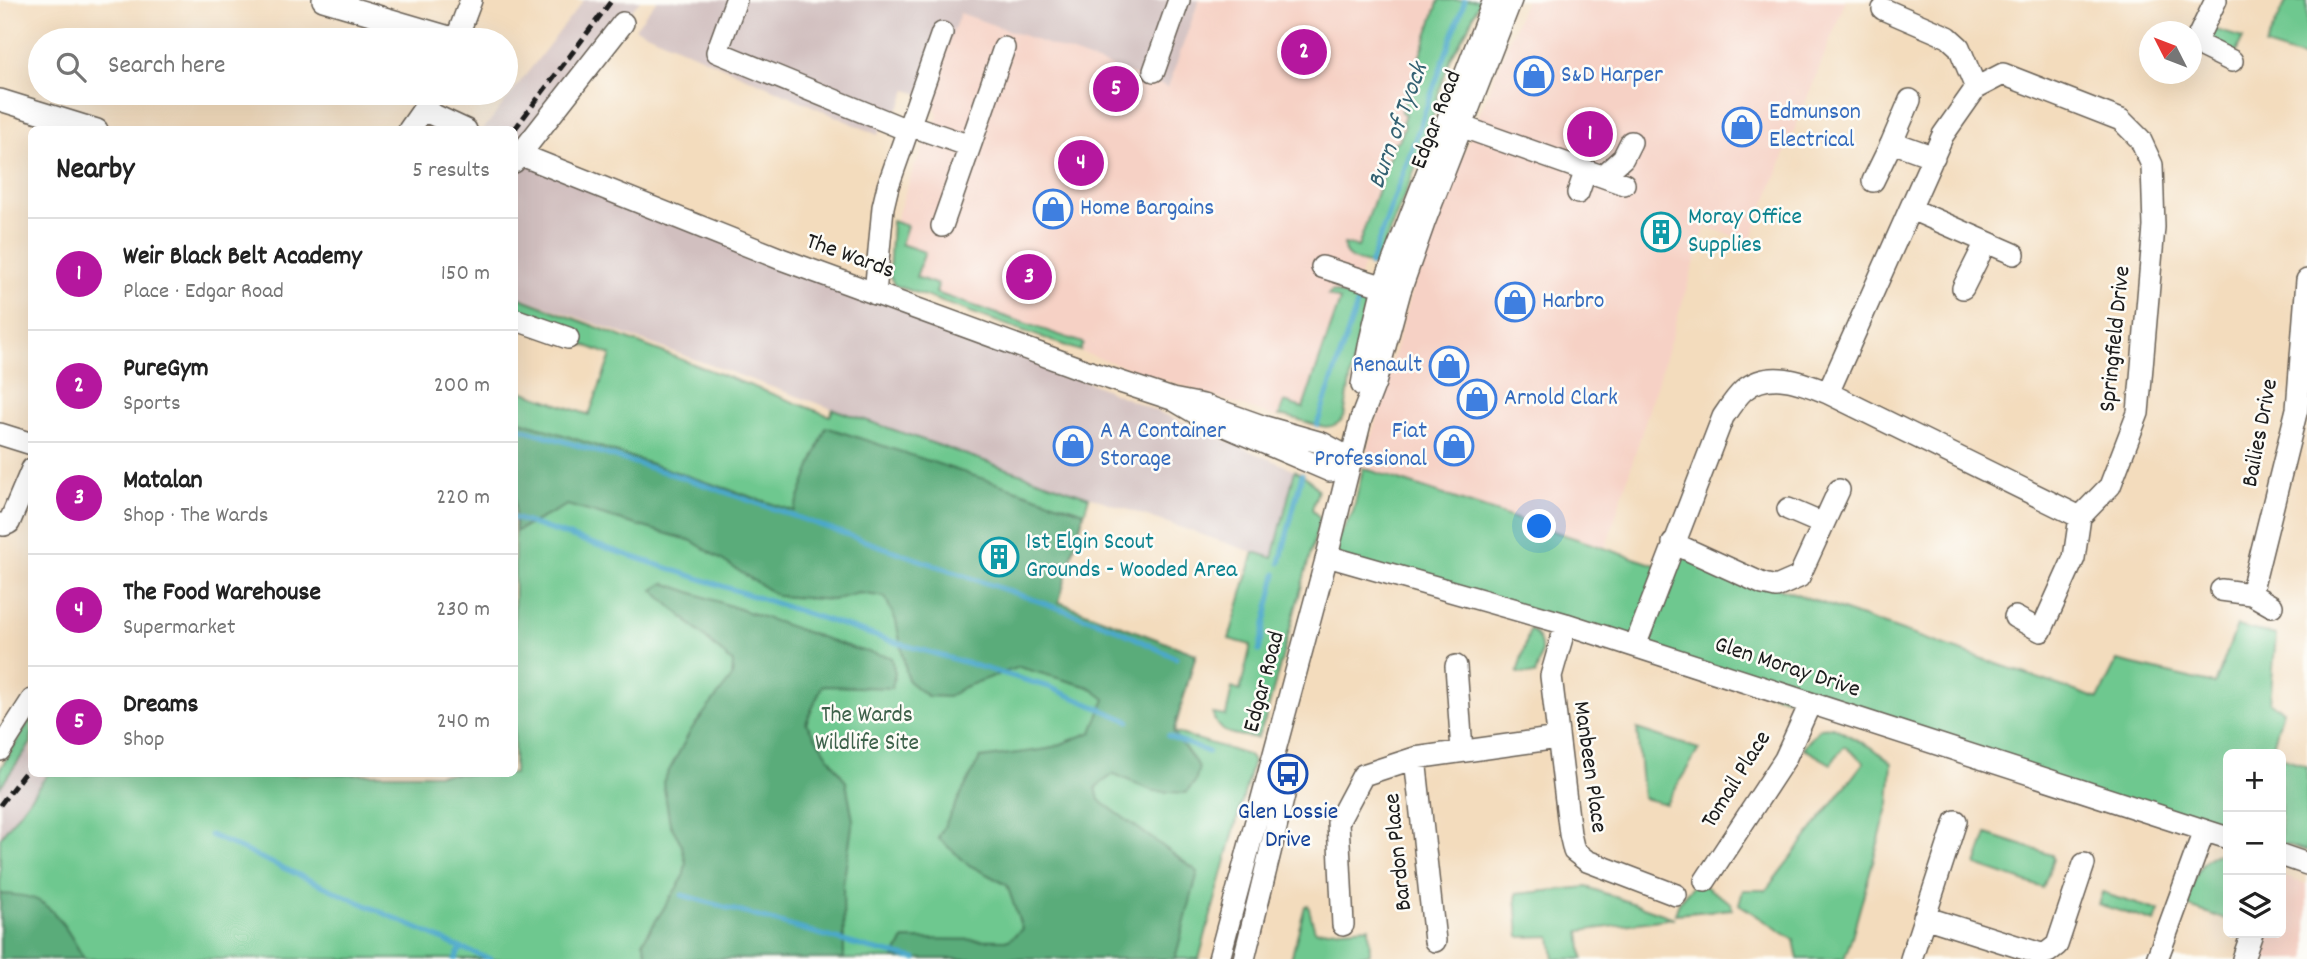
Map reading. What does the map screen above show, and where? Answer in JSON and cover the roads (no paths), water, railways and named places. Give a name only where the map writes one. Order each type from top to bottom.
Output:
[{"type":"street","points":[[323,0],[418,28]]},
{"type":"street","points":[[460,28],[471,0]]},
{"type":"street","points":[[736,0],[717,52],[908,127],[970,146]]},
{"type":"street","points":[[1154,71],[1179,0]]},
{"type":"street","name":"Edgar Road","points":[[1219,959],[1327,556],[1342,490],[1339,468],[1375,383],[1392,289],[1424,223],[1494,0]]},
{"type":"street","name":"Edgar Road","points":[[1455,123],[1511,0]]},
{"type":"street","points":[[2216,0],[2194,43],[2232,61]]},
{"type":"street","points":[[1828,393],[1943,135],[1976,88],[1959,47],[1948,37],[1883,9]]},
{"type":"street","points":[[518,154],[623,23]]},
{"type":"street","points":[[875,294],[883,207],[888,186],[942,33]]},
{"type":"street","points":[[942,226],[1004,48]]},
{"type":"street","name":"Springfield Drive","points":[[1976,88],[2003,74],[2121,120],[2140,139],[2152,165],[2154,227],[2138,413],[2110,486],[2080,517]]},
{"type":"street","points":[[0,100],[84,126]]},
{"type":"street","points":[[1873,181],[1909,100]]},
{"type":"street","points":[[412,126],[425,105]]},
{"type":"street","points":[[431,105],[460,126]]},
{"type":"street","points":[[1455,123],[1624,184]]},
{"type":"street","points":[[1578,193],[1594,173],[1623,159],[1631,142]]},
{"type":"street","points":[[1892,142],[1934,157]]},
{"type":"street","name":"The Wards","points":[[518,157],[875,294],[1172,399],[1203,405],[1331,446]]},
{"type":"street","points":[[1911,209],[2014,254]]},
{"type":"street","points":[[1963,288],[1986,242]]},
{"type":"street","points":[[1322,267],[1392,289]]},
{"type":"street","name":"Bailies Drive","points":[[2251,594],[2297,409],[2307,280]]},
{"type":"street","points":[[518,320],[568,338]]},
{"type":"street","points":[[1635,646],[1723,416],[1745,390],[1770,379],[1801,382],[1828,393],[2080,517],[2074,558],[2041,631],[2015,617]]},
{"type":"street","name":"The Wards","points":[[1172,399],[1199,415],[1339,468]]},
{"type":"street","points":[[1331,446],[1341,444],[1359,426]]},
{"type":"street","points":[[0,434],[28,443]]},
{"type":"street","points":[[1331,446],[1342,454],[1339,468]]},
{"type":"street","points":[[0,524],[9,523],[28,478]]},
{"type":"street","points":[[1673,543],[1763,584],[1776,587],[1799,576],[1839,490]]},
{"type":"street","points":[[1788,509],[1823,524]]},
{"type":"street","name":"Glen Moray Drive","points":[[1327,556],[1566,624],[2223,837]]},
{"type":"street","points":[[2221,590],[2251,594],[2272,606]]},
{"type":"street","name":"Manbeen Place","points":[[1566,624],[1551,676],[1574,851],[1587,861],[1676,895]]},
{"type":"street","points":[[1456,666],[1462,751]]},
{"type":"street","name":"Tomail Place","points":[[1705,881],[1785,759],[1810,704]]},
{"type":"street","points":[[0,750],[28,706]]},
{"type":"street","name":"Bardon Place","points":[[1343,925],[1338,822],[1363,775],[1415,758],[1558,738]]},
{"type":"street","name":"Bardon Place","points":[[1415,758],[1435,941]]},
{"type":"street","points":[[1244,959],[1285,791]]},
{"type":"street","points":[[1911,959],[1956,821]]},
{"type":"street","points":[[2157,959],[2204,831]]},
{"type":"street","points":[[2286,857],[2307,864]]},
{"type":"street","points":[[1924,917],[2042,954],[2057,945],[2084,864]]},
{"type":"street","points":[[2243,959],[2250,938]]},
{"type":"waterway","name":"Burn of Tyock","points":[[1370,265],[1465,0]]},
{"type":"waterway","name":"Burn of Tyock","points":[[1317,425],[1359,299]]},
{"type":"waterway","points":[[518,427],[690,480],[1112,627],[1176,658]]},
{"type":"waterway","name":"Burn of Tyock","points":[[1280,563],[1302,474]]},
{"type":"waterway","points":[[518,519],[891,641],[1049,687],[1129,721]]},
{"type":"waterway","name":"Burn of Tyock","points":[[1259,651],[1276,574]]},
{"type":"waterway","points":[[1168,736],[1208,752]]},
{"type":"waterway","points":[[210,835],[491,959]]},
{"type":"waterway","points":[[682,895],[916,959]]},
{"type":"waterway","points":[[455,959],[461,948]]},
{"type":"railway","points":[[517,126],[612,0]]},
{"type":"railway","points":[[0,805],[28,768]]},
{"type":"place","name":"PureGym","points":[[1304,52]]},
{"type":"place","name":"S&D Harper","points":[[1534,76]]},
{"type":"place","name":"Dreams","points":[[1116,89]]},
{"type":"place","name":"Edmunson Electrical","points":[[1742,127]]},
{"type":"place","name":"Weir Black Belt Academy","points":[[1590,134]]},
{"type":"place","name":"The Food Warehouse","points":[[1081,163]]},
{"type":"place","name":"Home Bargains","points":[[1053,209]]},
{"type":"place","name":"Moray Office Supplies","points":[[1661,232]]},
{"type":"place","name":"Matalan","points":[[1029,277]]},
{"type":"place","name":"Harbro","points":[[1515,302]]},
{"type":"place","name":"Renault","points":[[1449,366]]},
{"type":"place","name":"Arnold Clark","points":[[1477,399]]},
{"type":"place","name":"A A Container Storage","points":[[1073,446]]},
{"type":"place","name":"Fiat Professional","points":[[1454,446]]},
{"type":"place","name":"1st Elgin Scout Grounds - Wooded Area","points":[[999,557]]},
{"type":"place","name":"Glen Lossie Drive","points":[[1288,774]]},
{"type":"park label","name":"The Wards Wildlife Site","points":[[867,730]]}]
